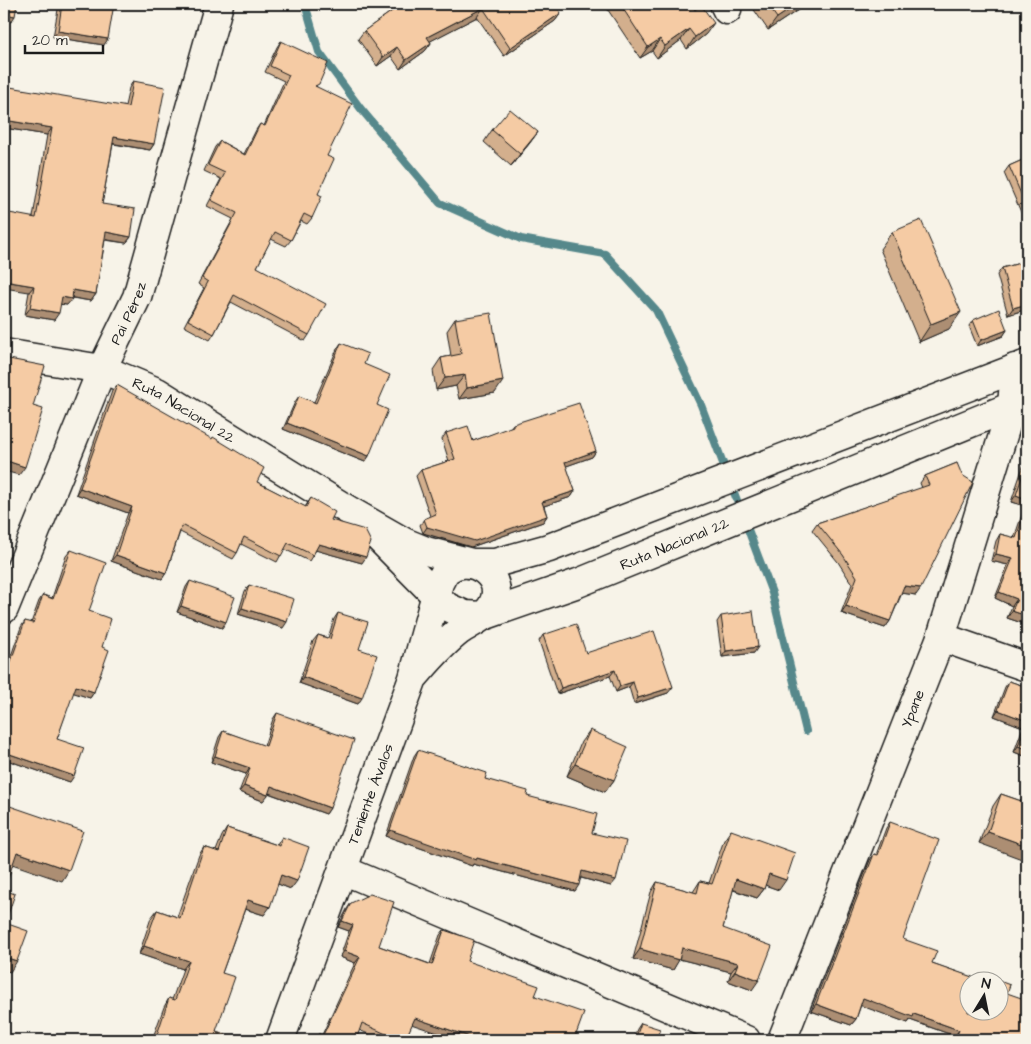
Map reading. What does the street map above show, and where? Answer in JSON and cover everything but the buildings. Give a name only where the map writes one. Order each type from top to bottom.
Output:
[{"type":"main road","name":"Pai Pérez","points":[[4,609],[102,369],[137,297],[219,4]]},
{"type":"main road","name":"Ruta Nacional 22","points":[[4,353],[102,369],[157,392],[348,510],[404,542],[426,551],[472,563],[496,563],[520,558],[1021,366]]},
{"type":"main road","name":"Ypane","points":[[782,1040],[941,637],[1019,403],[1021,366]]},
{"type":"main road","name":"Ruta Nacional 22","points":[[348,510],[396,553],[434,596],[447,607],[465,615],[483,616],[578,583],[1019,403]]},
{"type":"main road","points":[[414,678],[436,650],[461,630],[483,616],[492,605],[496,592],[493,579],[484,568],[472,563]]},
{"type":"main road","name":"Teniente Ávalos","points":[[280,1040],[414,678],[434,596],[439,583],[447,571],[458,565],[472,563]]},
{"type":"main road","points":[[941,637],[1027,667]]},
{"type":"main road","points":[[343,870],[746,1040]]},
{"type":"waterway","points":[[305,4],[319,52],[361,109],[440,203],[521,239],[605,254],[656,310],[701,405],[772,593],[806,731]]}]
